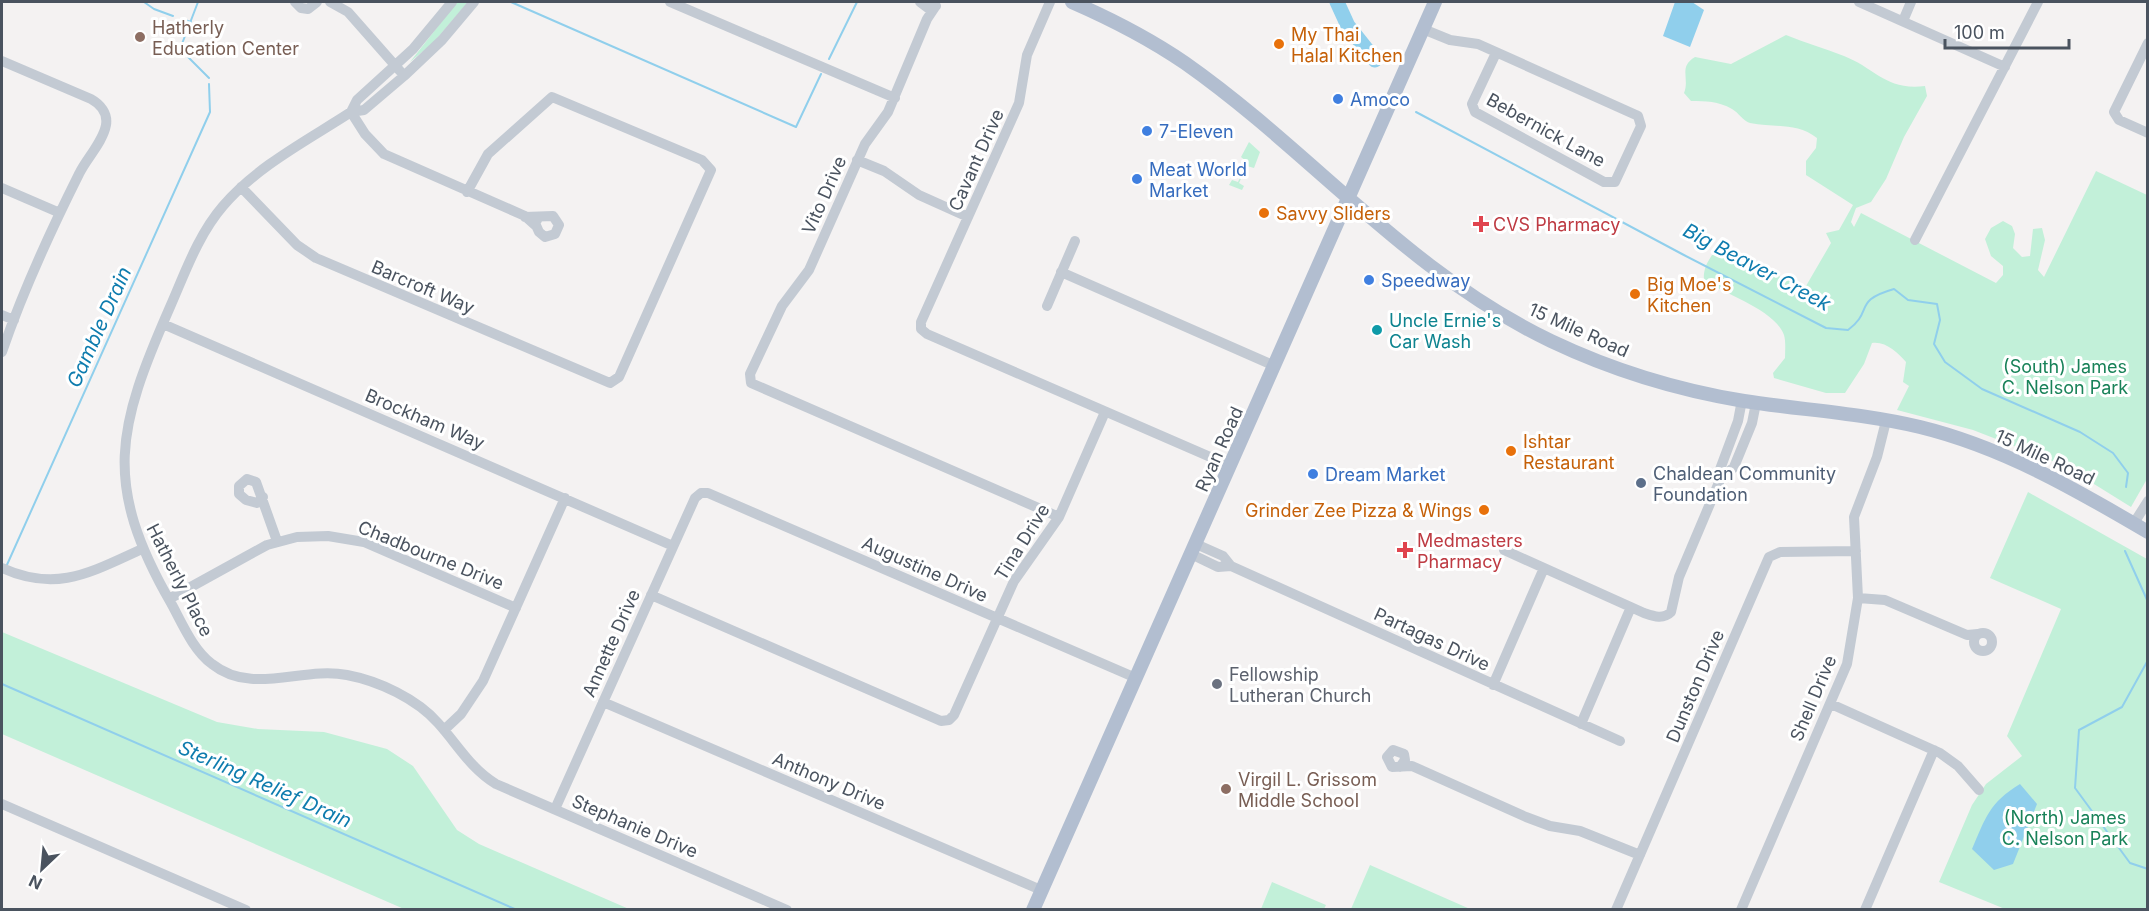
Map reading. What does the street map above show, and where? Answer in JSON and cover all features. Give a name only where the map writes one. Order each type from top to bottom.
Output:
[{"type":"main road","name":"15 Mile Road","points":[[1072,2],[1131,30],[1182,61],[1237,102],[1408,251],[1455,286],[1535,333],[1625,371],[1692,391],[1756,403],[1886,421],[1953,437],[2024,464],[2148,532]]},
{"type":"main road","name":"Ryan Road","points":[[1033,909],[1435,2]]},
{"type":"street","points":[[296,2],[304,9],[328,2],[348,12],[404,76]]},
{"type":"street","name":"Hatherly Place","points":[[351,112],[357,100],[396,67],[452,2]]},
{"type":"street","name":"Hatherly Place","points":[[473,768],[444,730],[430,715],[410,700],[349,675],[330,672],[251,680],[222,671],[197,649],[142,549],[130,514],[124,478],[124,452],[129,413],[137,387],[202,236],[222,207],[241,187],[351,112],[364,110],[442,40],[474,2]]},
{"type":"street","points":[[670,2],[895,98]]},
{"type":"street","name":"Cavant Drive","points":[[1050,2],[1027,56],[1019,103],[921,322],[921,329],[927,334],[1105,412]]},
{"type":"street","points":[[1859,2],[2005,67]]},
{"type":"street","points":[[1903,21],[1911,2]]},
{"type":"street","points":[[1916,240],[2038,2]]},
{"type":"street","name":"Vito Drive","points":[[921,3],[927,19]]},
{"type":"street","name":"Vito Drive","points":[[921,3],[928,8],[937,4]]},
{"type":"street","name":"Vito Drive","points":[[937,4],[927,19],[895,98],[882,123],[870,137],[857,160],[809,270],[777,315],[750,374],[750,383],[1059,517]]},
{"type":"street","name":"Bebernick Lane","points":[[1423,28],[1450,40],[1473,43],[1496,53],[1640,118],[1641,126],[1615,182],[1604,182],[1473,110],[1472,104],[1496,53]]},
{"type":"street","points":[[2148,43],[2114,112],[2119,120],[2148,133]]},
{"type":"street","points":[[2,61],[91,99],[100,105],[105,114],[104,129],[60,213],[2,352]]},
{"type":"street","name":"Barcroft Way","points":[[241,187],[297,245],[315,258],[606,383],[614,382],[710,175],[710,167],[702,160],[552,97],[488,154],[467,192]]},
{"type":"street","points":[[351,112],[365,134],[384,154],[537,221]]},
{"type":"street","points":[[857,160],[884,171],[919,195],[969,217]]},
{"type":"street","points":[[2,188],[60,213]]},
{"type":"street","points":[[1047,306],[1075,241]]},
{"type":"street","points":[[1062,272],[1275,366]]},
{"type":"street","points":[[2,315],[14,320]]},
{"type":"street","name":"Brockham Way","points":[[163,324],[673,546]]},
{"type":"street","points":[[1720,480],[1719,472],[1738,421],[1742,400]]},
{"type":"street","points":[[1504,550],[1631,607],[1660,617],[1669,614],[1679,577],[1720,480],[1734,467],[1752,423],[1756,403]]},
{"type":"street","points":[[1105,412],[1231,466]]},
{"type":"street","name":"Tina Drive","points":[[651,595],[941,720],[949,720],[954,715],[1014,581],[1059,517],[1105,412]]},
{"type":"street","name":"Shell Drive","points":[[1741,909],[1847,664],[1858,598],[1854,517],[1877,458],[1886,421]]},
{"type":"street","name":"Annette Drive","points":[[555,809],[695,498],[701,493]]},
{"type":"street","name":"Augustine Drive","points":[[701,493],[708,493],[1136,678]]},
{"type":"street","points":[[444,730],[461,714],[478,691],[565,498]]},
{"type":"street","points":[[2134,523],[2148,501]]},
{"type":"street","points":[[260,503],[277,541]]},
{"type":"street","name":"Chadbourne Drive","points":[[169,599],[277,541],[307,536],[349,538],[516,608]]},
{"type":"street","points":[[2,568],[34,580],[57,581],[97,569],[142,549]]},
{"type":"street","name":"Partagas Drive","points":[[1193,549],[1223,556],[1232,566],[1620,741]]},
{"type":"street","name":"Dunston Drive","points":[[1616,909],[1769,557],[1780,552],[1856,550]]},
{"type":"street","points":[[1493,685],[1544,568]]},
{"type":"street","points":[[1858,598],[1885,600],[1973,638]]},
{"type":"street","points":[[1581,724],[1631,607]]},
{"type":"street","name":"Anthony Drive","points":[[603,702],[1041,890]]},
{"type":"street","points":[[1831,704],[1934,750],[1953,762],[1979,790]]},
{"type":"street","points":[[1865,909],[1934,750]]},
{"type":"street","points":[[1406,763],[1535,821],[1580,831],[1640,855]]},
{"type":"street","name":"Stephanie Drive","points":[[473,768],[496,784],[787,909]]},
{"type":"street","points":[[2,804],[238,908]]},
{"type":"green space","points":[[457,2],[468,2],[433,43],[410,62]]},
{"type":"green space","name":"(South) James C. Nelson Park","points":[[1786,35],[1844,56],[1890,82],[1912,87],[1925,86],[1927,96],[1904,137],[1886,179],[1871,202],[1856,208],[1851,222],[1854,227],[1861,213],[1996,283],[2003,275],[2003,266],[1991,256],[1985,239],[1991,228],[2003,221],[2012,226],[2015,234],[2013,248],[2022,257],[2030,256],[2033,229],[2042,228],[2045,240],[2038,270],[2044,277],[2096,171],[2147,195],[2147,479],[2131,507],[2065,466],[1973,430],[1897,410],[1909,386],[1903,382],[1906,362],[1882,344],[1872,343],[1864,364],[1845,393],[1826,393],[1774,378],[1773,373],[1785,358],[1785,338],[1779,326],[1761,311],[1704,281],[1707,265],[1712,255],[1732,257],[1806,286],[1831,243],[1826,233],[1839,230],[1853,205],[1806,175],[1806,161],[1816,148],[1817,138],[1793,128],[1750,123],[1727,106],[1712,102],[1691,101],[1684,93],[1687,65],[1695,57],[1731,64]]},
{"type":"green space","points":[[1249,142],[1260,152],[1254,168],[1247,166],[1239,183],[1244,186],[1242,190],[1229,185],[1232,180],[1238,182],[1247,162],[1241,157]]},
{"type":"green space","name":"(North) James C. Nelson Park","points":[[2028,492],[2147,559],[2147,909],[2005,909],[1939,882],[1972,805],[1986,784],[2022,756],[2007,736],[2061,609],[1990,578]]},
{"type":"green space","name":"Sterling Relief Drain","points":[[2,632],[217,722],[258,729],[324,732],[387,749],[413,766],[457,830],[479,844],[629,909],[404,909],[2,734]]},
{"type":"green space","points":[[1370,865],[1470,909],[1351,909]]},
{"type":"green space","points":[[1272,882],[1326,905],[1324,909],[1261,909]]},
{"type":"water","points":[[1675,2],[1692,2],[1704,10],[1690,47],[1663,36]]},
{"type":"water","points":[[2020,784],[2037,804],[2013,864],[1994,870],[1972,849],[1985,819],[1995,804]]},
{"type":"waterway","name":"Gamble Drain","points":[[144,2],[154,9],[173,16]]},
{"type":"waterway","name":"Gamble Drain","points":[[198,2],[180,49],[209,78]]},
{"type":"waterway","points":[[511,2],[796,127],[821,74]]},
{"type":"waterway","points":[[829,59],[857,2]]},
{"type":"waterway","name":"Big Beaver Creek","points":[[1337,2],[1348,26],[1375,60]]},
{"type":"waterway","name":"Gamble Drain","points":[[182,19],[191,22]]},
{"type":"waterway","name":"Gamble Drain","points":[[6,567],[210,112],[209,84]]},
{"type":"waterway","name":"Big Beaver Creek","points":[[1416,112],[1826,328],[1848,330],[1856,323],[1868,302],[1881,293],[1894,289],[1908,300],[1937,304],[1940,320],[1934,344],[1945,362],[1982,389],[2080,432],[2113,453],[2128,473],[2126,487]]},
{"type":"waterway","name":"Big Beaver Creek","points":[[2125,551],[2148,602]]},
{"type":"waterway","name":"Big Beaver Creek","points":[[2148,660],[2122,707],[2079,730],[2075,788],[2130,863],[2148,869]]},
{"type":"waterway","name":"Sterling Relief Drain","points":[[2,684],[517,910]]},
{"type":"place","name":"Hatherly Education Center","points":[[140,37]]},
{"type":"place","name":"My Thai Halal Kitchen","points":[[1279,44]]},
{"type":"place","name":"Amoco","points":[[1338,99]]},
{"type":"place","name":"7-Eleven","points":[[1147,131]]},
{"type":"place","name":"Meat World Market","points":[[1137,179]]},
{"type":"place","name":"Savvy Sliders","points":[[1264,213]]},
{"type":"place","name":"CVS Pharmacy","points":[[1481,224]]},
{"type":"place","name":"Speedway","points":[[1369,280]]},
{"type":"place","name":"Big Moe's Kitchen","points":[[1635,294]]},
{"type":"place","name":"Uncle Ernie's Car Wash","points":[[1377,330]]},
{"type":"place","name":"Ishtar Restaurant","points":[[1511,451]]},
{"type":"place","name":"Dream Market","points":[[1313,474]]},
{"type":"place","name":"Chaldean Community Foundation","points":[[1641,483]]},
{"type":"place","name":"Grinder Zee Pizza & Wings","points":[[1484,510]]},
{"type":"place","name":"Medmasters Pharmacy","points":[[1405,550]]},
{"type":"place","name":"Fellowship Lutheran Church","points":[[1217,684]]},
{"type":"place","name":"Virgil L. Grissom Middle School","points":[[1226,789]]}]
